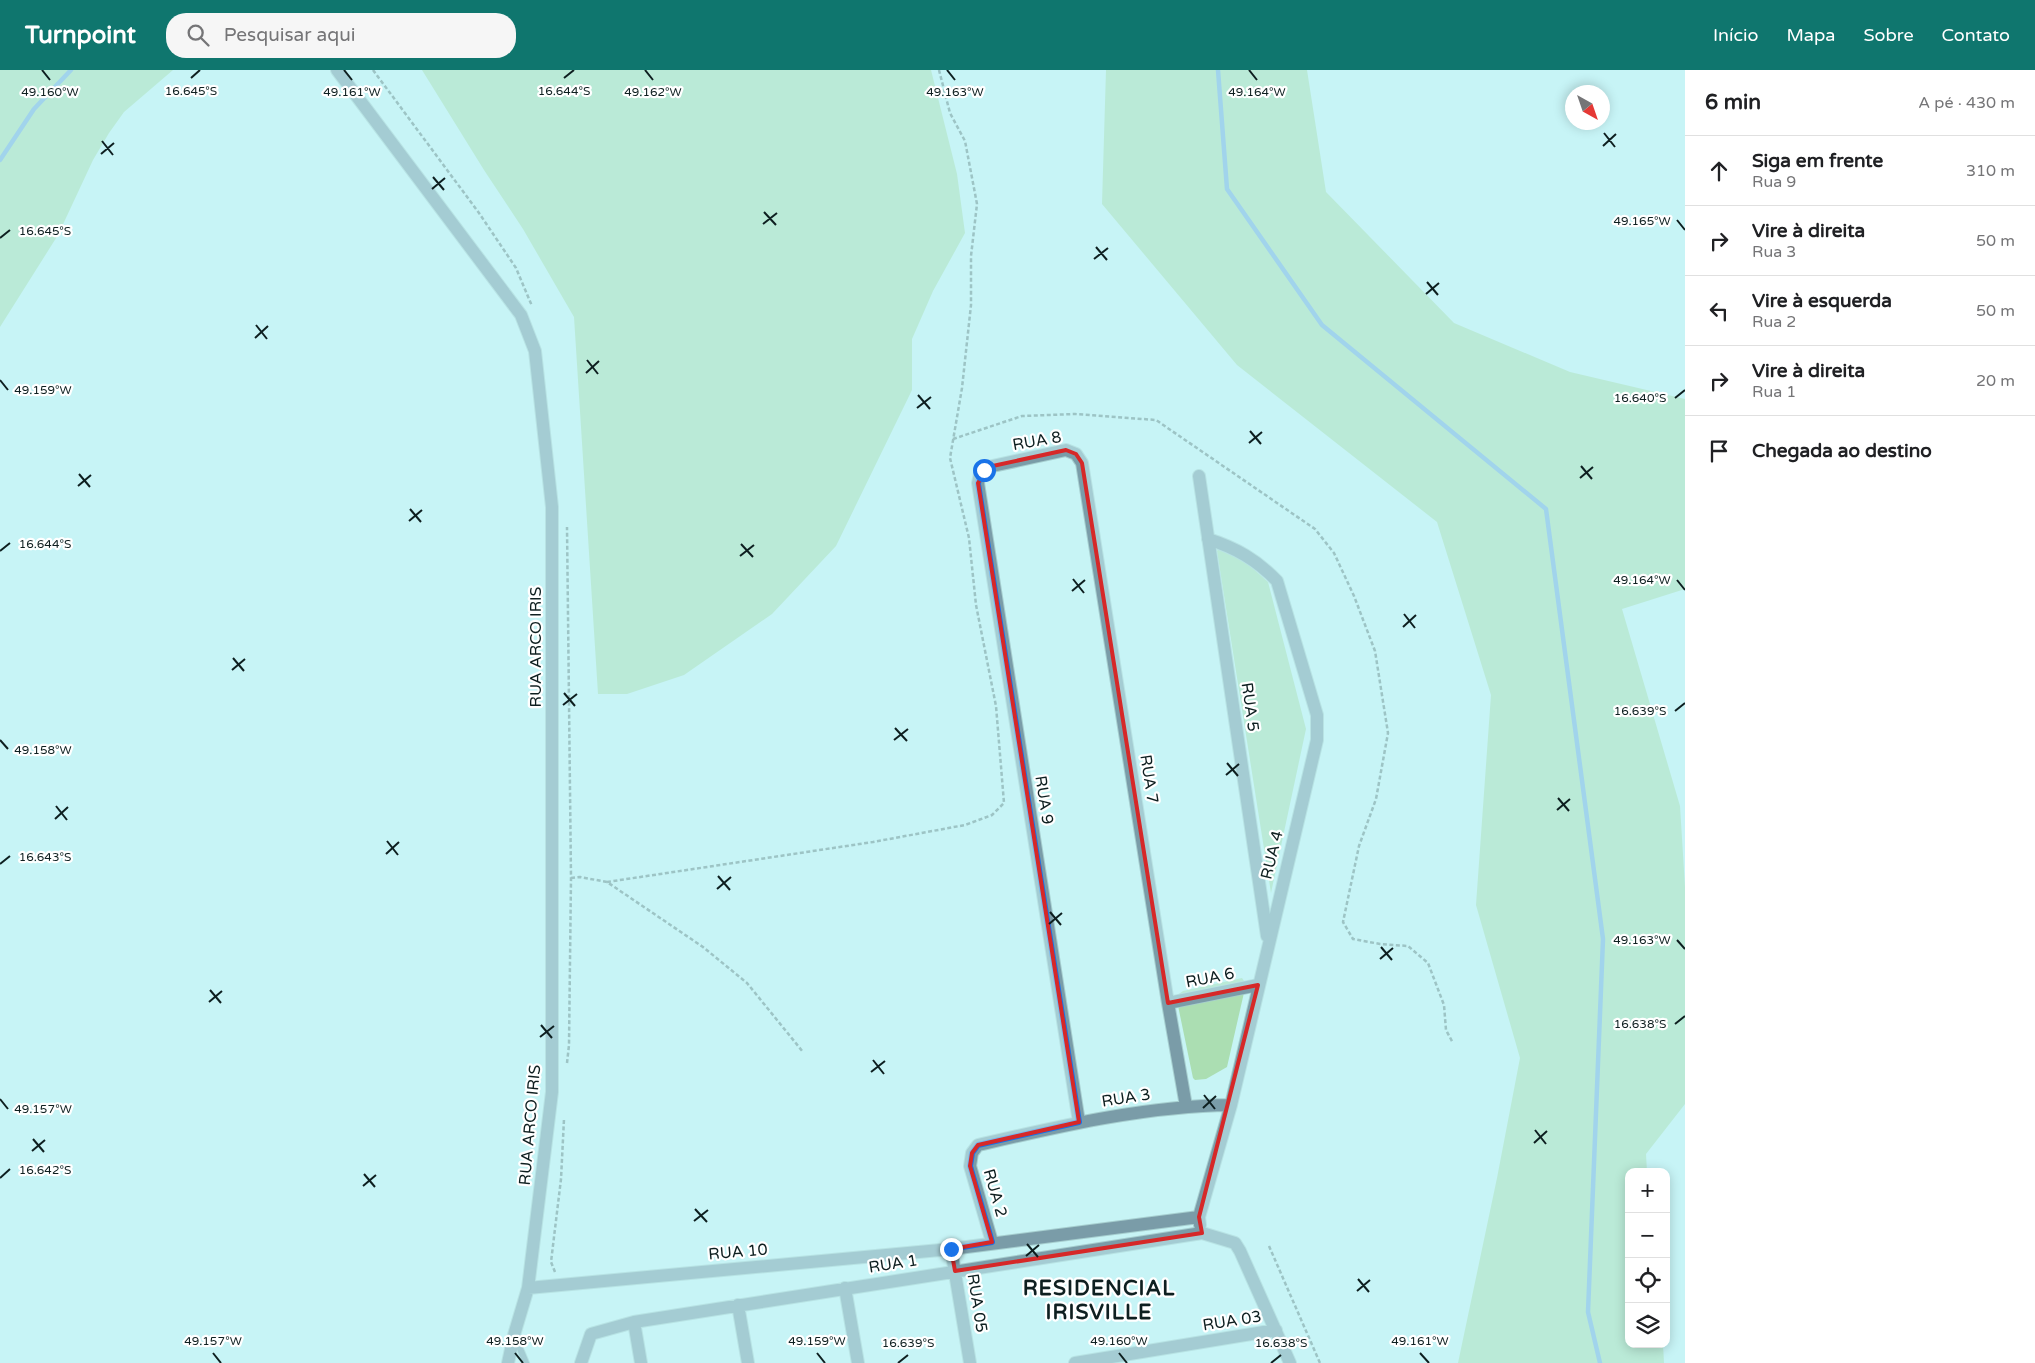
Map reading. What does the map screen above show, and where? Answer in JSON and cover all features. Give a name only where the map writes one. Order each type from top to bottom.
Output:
[{"type":"street","name":"RUA ARCO IRIS","points":[[337,70],[521,315],[535,351],[552,507],[552,1092],[528,1288],[508,1363]]},
{"type":"street","name":"RUA 8","points":[[978,484],[980,474],[988,467],[1066,450],[1080,458]]},
{"type":"street","name":"RUA 7","points":[[1080,458],[1186,1106]]},
{"type":"street","name":"RUA 5","points":[[1199,476],[1268,943]]},
{"type":"street","name":"RUA 9","points":[[978,484],[1079,1122]]},
{"type":"street","name":"RUA 4","points":[[1199,1217],[1231,1104],[1317,740],[1317,715],[1277,582],[1246,555],[1208,539]]},
{"type":"street","name":"RUA 6","points":[[1168,1003],[1258,985]]},
{"type":"street","name":"RUA 3","points":[[972,1153],[978,1145],[1079,1122],[1186,1106],[1231,1104]]},
{"type":"street","name":"RUA 2","points":[[972,1153],[970,1166],[992,1242]]},
{"type":"street","points":[[951,1249],[992,1242],[1199,1217],[1202,1233]]},
{"type":"street","name":"RUA 1","points":[[581,1363],[591,1334],[634,1322],[1202,1233],[1235,1243],[1240,1250],[1290,1363]]},
{"type":"street","name":"RUA 10","points":[[528,1288],[951,1249]]},
{"type":"street","name":"RUA 05","points":[[951,1249],[970,1363]]},
{"type":"street","points":[[845,1288],[858,1363]]},
{"type":"street","points":[[738,1305],[748,1363]]},
{"type":"street","points":[[634,1322],[641,1363]]},
{"type":"street","name":"RUA 03","points":[[1075,1363],[1276,1330]]},
{"type":"lane","points":[[514,1335],[526,1363]]},
{"type":"path","points":[[552,876],[580,877],[607,882],[873,842],[965,825],[992,815],[1004,803],[996,706],[976,605],[969,538],[950,458],[962,388],[970,305],[970,256],[977,204],[965,141],[950,113],[939,70]]},
{"type":"path","points":[[953,439],[1022,416],[1075,414],[1156,420],[1315,529],[1334,553],[1354,596],[1375,651],[1388,733],[1376,799],[1359,846],[1343,922],[1353,939],[1380,944],[1408,946],[1428,963],[1444,1005],[1446,1030],[1453,1043]]},
{"type":"path","points":[[607,882],[703,947],[747,983],[803,1052]]},
{"type":"path","points":[[1269,1246],[1320,1363]]},
{"type":"highlighted area","points":[[1066,450],[1076,454],[1082,463],[1168,1003],[1258,985],[1199,1217],[1202,1233],[955,1271],[951,1249],[992,1242],[970,1166],[972,1153],[978,1145],[1079,1122],[978,483],[988,467]]},
{"type":"green space","points":[[0,70],[173,70],[124,112],[109,133],[93,160],[58,235],[0,327]]},
{"type":"green space","points":[[422,70],[931,70],[957,174],[965,233],[933,291],[912,339],[912,390],[836,546],[772,614],[684,675],[627,694],[598,694],[574,317],[523,229]]},
{"type":"green space","points":[[1106,70],[1307,70],[1326,192],[1454,323],[1570,372],[1685,399],[1685,589],[1622,609],[1680,806],[1685,887],[1685,1104],[1646,1154],[1647,1168],[1625,1168],[1625,1348],[1663,1348],[1664,1363],[1458,1363],[1520,1058],[1476,905],[1491,695],[1437,522],[1237,365],[1102,204]]},
{"type":"green space","points":[[1220,546],[1248,564],[1268,582],[1306,729],[1271,893],[1217,551]]},
{"type":"green space","points":[[1242,978],[1246,984],[1227,1067],[1206,1079],[1195,1080],[1193,1078],[1176,996],[1183,991]]},
{"type":"waterway","points":[[0,160],[34,109],[71,70]]},
{"type":"waterway","points":[[1218,70],[1227,189],[1322,325],[1546,509],[1603,939],[1588,1312],[1600,1363]]},
{"type":"district","name":"RESIDENCIAL IRISVILLE","points":[[1099,1300]]},
{"type":"route","points":[[951,1249],[992,1242],[970,1166],[972,1153],[978,1145],[1079,1122],[978,484],[978,478],[984,470]]}]
